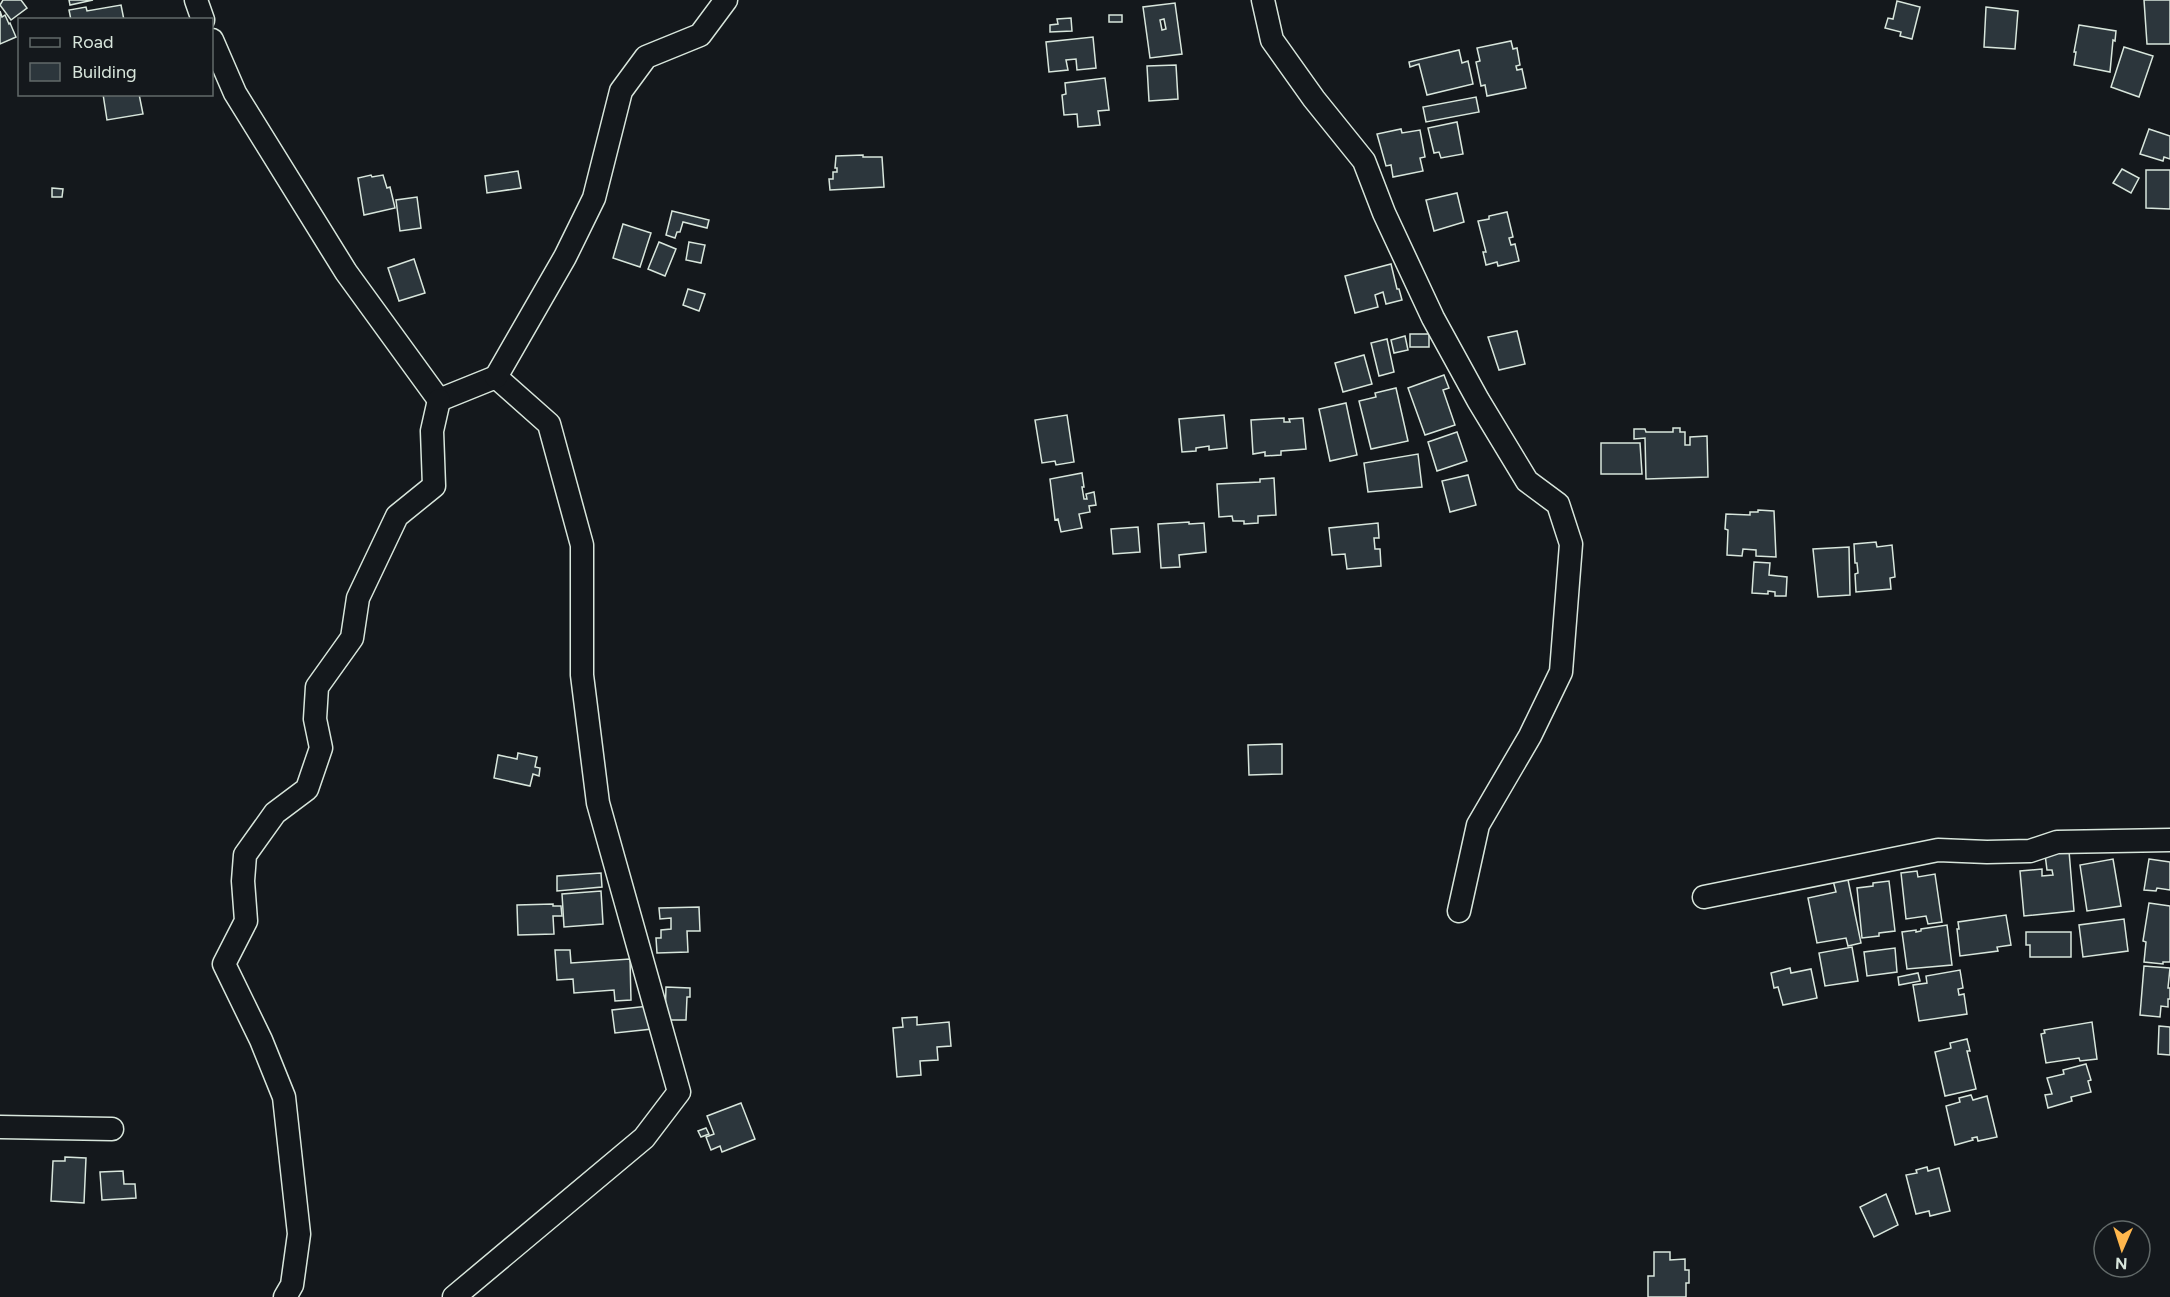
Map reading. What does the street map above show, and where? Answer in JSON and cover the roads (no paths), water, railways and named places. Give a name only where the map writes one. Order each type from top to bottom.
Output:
[{"type":"street","points":[[196,0],[202,18]]},
{"type":"street","points":[[439,400],[495,377],[565,257],[594,198],[621,91],[646,57],[700,35],[726,0]]},
{"type":"street","points":[[1263,0],[1272,40],[1314,99],[1364,161],[1384,213],[1432,318],[1527,481],[1558,504],[1571,544],[1561,672],[1530,736],[1478,825],[1459,911]]},
{"type":"street","points":[[213,42],[235,93],[346,272],[439,400],[432,431],[434,486],[397,516],[358,598],[352,638],[317,687],[315,719],[321,748],[308,789],[275,813],[245,855],[243,881],[246,921],[224,964],[261,1040],[284,1097],[299,1234],[290,1293]]},
{"type":"street","points":[[454,1297],[644,1138],[679,1092],[598,803],[582,675],[582,545],[549,424],[495,377]]},
{"type":"street","points":[[1704,897],[1938,850],[2030,851],[2057,842],[2170,840]]},
{"type":"street","points":[[0,1127],[112,1129]]}]
